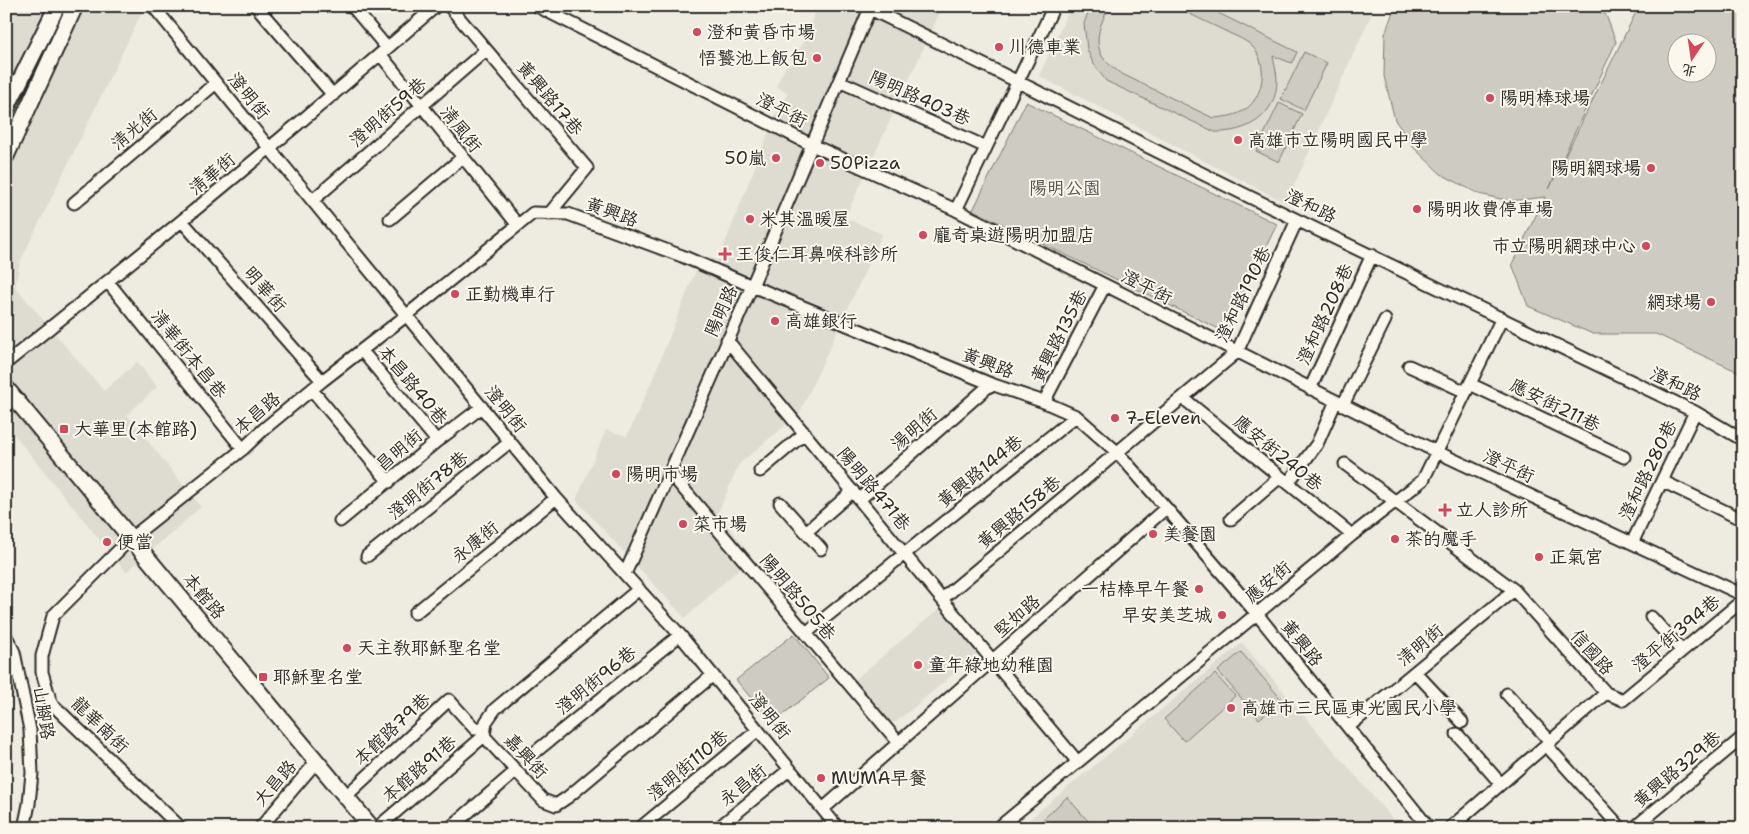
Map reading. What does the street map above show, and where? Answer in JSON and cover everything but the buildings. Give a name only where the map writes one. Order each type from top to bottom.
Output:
[{"type":"street","points":[[6,109],[57,6]]},
{"type":"street","points":[[6,156],[11,131],[75,6]]},
{"type":"street","name":"澄明街","points":[[153,6],[556,498],[680,635],[838,828]]},
{"type":"street","points":[[256,6],[333,95]]},
{"type":"street","name":"清風街","points":[[352,6],[421,106],[517,224]]},
{"type":"street","name":"清華街","points":[[6,363],[108,282],[270,148],[436,6]]},
{"type":"street","name":"黃興路17巷","points":[[448,6],[587,168],[549,214]]},
{"type":"street","name":"澄平街","points":[[537,6],[812,144],[956,210],[1437,452],[1743,595]]},
{"type":"street","points":[[956,210],[1054,6]]},
{"type":"street","name":"澄和路","points":[[868,7],[1297,220],[1694,412],[1743,440]]},
{"type":"street","name":"陽明路","points":[[626,574],[752,286],[839,81],[868,7]]},
{"type":"street","name":"澄明街59巷","points":[[312,200],[486,50]]},
{"type":"street","name":"陽明路403巷","points":[[839,81],[986,147]]},
{"type":"street","name":"清光街","points":[[74,203],[216,83]]},
{"type":"street","points":[[390,219],[462,158]]},
{"type":"street","name":"黃興路","points":[[407,315],[532,213],[568,214],[682,256],[991,384],[1044,402],[1076,416],[1118,453],[1257,614],[1429,828]]},
{"type":"street","name":"澄和路190巷","points":[[1118,453],[1237,352],[1297,220]]},
{"type":"street","name":"明華街","points":[[182,221],[322,381]]},
{"type":"street","name":"澄和路208巷","points":[[1310,389],[1372,255]]},
{"type":"street","name":"清華街本昌巷","points":[[108,282],[242,448]]},
{"type":"street","name":"黃興路135巷","points":[[1044,402],[1105,285]]},
{"type":"street","name":"本昌路","points":[[131,538],[322,381],[407,315]]},
{"type":"street","name":"應安街","points":[[998,828],[1352,535],[1423,480],[1502,318]]},
{"type":"street","points":[[1231,519],[1284,480],[1317,444],[1385,320]]},
{"type":"street","name":"陽明路471巷","points":[[727,340],[1077,761]]},
{"type":"street","name":"本昌路40巷","points":[[362,351],[437,441]]},
{"type":"street","name":"應安街211巷","points":[[1409,366],[1468,388],[1624,457]]},
{"type":"street","name":"湯明街","points":[[806,532],[856,495],[991,384]]},
{"type":"street","points":[[312,390],[388,482]]},
{"type":"street","name":"本館路","points":[[8,392],[372,828]]},
{"type":"street","name":"應安街240巷","points":[[1183,398],[1352,535]]},
{"type":"street","name":"昌明街","points":[[340,521],[437,441],[482,407]]},
{"type":"street","name":"澄和路280巷","points":[[1632,543],[1694,412]]},
{"type":"street","name":"黃興路144巷","points":[[806,633],[1076,416]]},
{"type":"street","points":[[760,471],[805,433]]},
{"type":"street","name":"澄明街78巷","points":[[368,556],[510,442]]},
{"type":"street","name":"黃興路158巷","points":[[942,599],[1118,453]]},
{"type":"street","name":"信國路","points":[[1345,464],[1514,590],[1606,693],[1450,828]]},
{"type":"street","name":"陽明路505巷","points":[[670,473],[899,743]]},
{"type":"street","points":[[1662,481],[1743,520]]},
{"type":"street","name":"永康街","points":[[415,612],[556,498]]},
{"type":"street","points":[[780,503],[821,549]]},
{"type":"street","name":"堅如路","points":[[823,810],[1166,508]]},
{"type":"street","name":"龍華南街","points":[[131,538],[53,616],[42,656],[42,672],[51,703],[182,828]]},
{"type":"street","name":"嘉興街","points":[[640,589],[495,709],[486,722],[485,731],[516,771],[543,800],[556,805],[713,675]]},
{"type":"street","name":"清明街","points":[[1348,727],[1514,590]]},
{"type":"street","name":"澄平街394巷","points":[[1606,693],[1623,700],[1743,600]]},
{"type":"street","points":[[1651,617],[1682,651]]},
{"type":"street","name":"澄明街96巷","points":[[534,753],[680,635]]},
{"type":"street","name":"山腳路","points":[[6,636],[14,652],[30,730],[32,773],[30,804],[24,828]]},
{"type":"street","points":[[1415,672],[1462,722]]},
{"type":"street","points":[[1507,694],[1621,828]]},
{"type":"street","name":"本館路79巷","points":[[346,796],[449,700],[475,729],[485,731]]},
{"type":"street","name":"澄明街110巷","points":[[640,828],[758,730]]},
{"type":"street","name":"本館路91巷","points":[[377,828],[485,731]]},
{"type":"street","points":[[1457,734],[1501,784]]},
{"type":"street","name":"黃興路329巷","points":[[1634,828],[1743,737]]},
{"type":"street","name":"大昌路","points":[[260,828],[317,761]]},
{"type":"street","name":"永昌街","points":[[718,828],[790,769]]},
{"type":"street","points":[[450,828],[516,771]]},
{"type":"shaded area","points":[[6,6],[145,6],[20,262],[15,287],[104,391],[137,362],[157,387],[127,415],[201,507],[126,572],[12,432],[6,432]]},
{"type":"shaded area","points":[[818,6],[943,6],[845,218],[882,234],[799,414],[739,464],[718,513],[752,557],[685,618],[576,500],[606,430],[627,436],[651,383],[702,255],[718,261],[775,116],[788,94],[776,86],[786,66],[794,63]]},
{"type":"shaded area","name":"高雄市立陽明國民中學","points":[[1071,6],[1375,6],[1286,203],[1039,76]]},
{"type":"shaded area","name":"童年綠地幼稚園","points":[[944,605],[982,650],[896,722],[889,722],[854,680]]},
{"type":"shaded area","name":"高雄市三民區東光國民小學","points":[[1242,643],[1400,828],[1019,828]]},
{"type":"green space","points":[[1091,6],[1110,6],[1101,24],[1098,37],[1099,50],[1108,63],[1120,73],[1213,118],[1226,117],[1238,113],[1246,109],[1253,102],[1261,85],[1262,66],[1259,57],[1254,49],[1244,40],[1174,6],[1204,6],[1297,52],[1292,63],[1273,56],[1277,77],[1276,92],[1272,103],[1258,120],[1239,129],[1215,132],[1106,81],[1093,63],[1087,49],[1084,23]]},
{"type":"green space","name":"陽明網球場","points":[[1395,6],[1588,6],[1606,15],[1616,42],[1549,189],[1639,6],[1743,6],[1743,374],[1656,334],[1593,334],[1528,306],[1512,264],[1545,197],[1510,201],[1479,194],[1441,174],[1413,147],[1395,120],[1384,76],[1385,34]]},
{"type":"green space","points":[[1304,52],[1327,63],[1304,110],[1281,99]]},
{"type":"green space","name":"陽明公園","points":[[1026,102],[1277,224],[1225,332],[973,210]]},
{"type":"green space","points":[[1279,103],[1302,114],[1279,162],[1256,151]]},
{"type":"green space","points":[[794,634],[829,678],[772,723],[736,680]]},
{"type":"green space","points":[[1241,652],[1282,700],[1259,719],[1218,671]]},
{"type":"green space","points":[[1215,674],[1235,696],[1184,741],[1164,719]]},
{"type":"green space","points":[[1067,797],[1088,821],[1081,828],[1039,828],[1037,825]]},
{"type":"place","name":"澄和黃昏市場","points":[[697,32]]},
{"type":"place","name":"川德車業","points":[[999,47]]},
{"type":"place","name":"悟饕池上飯包","points":[[817,58]]},
{"type":"place","name":"陽明棒球場","points":[[1490,98]]},
{"type":"place","name":"高雄市立陽明國民中學","points":[[1238,140]]},
{"type":"place","name":"50嵐","points":[[776,158]]},
{"type":"place","name":"50Pizza","points":[[820,163]]},
{"type":"place","name":"陽明網球場","points":[[1651,168]]},
{"type":"place","name":"陽明收費停車場","points":[[1417,209]]},
{"type":"place","name":"米其溫暖屋","points":[[750,219]]},
{"type":"place","name":"龐奇桌遊陽明加盟店","points":[[923,235]]},
{"type":"place","name":"市立陽明網球中心","points":[[1646,246]]},
{"type":"place","name":"王俊仁耳鼻喉科診所","points":[[725,254]]},
{"type":"place","name":"正勤機車行","points":[[455,294]]},
{"type":"place","name":"網球場","points":[[1711,302]]},
{"type":"place","name":"高雄銀行","points":[[775,321]]},
{"type":"place","name":"7-Eleven","points":[[1115,418]]},
{"type":"place","name":"大華里(本館路)","points":[[64,429]]},
{"type":"place","name":"陽明市場","points":[[616,474]]},
{"type":"place","name":"立人診所","points":[[1445,510]]},
{"type":"place","name":"菜市場","points":[[683,524]]},
{"type":"place","name":"美餐園","points":[[1153,534]]},
{"type":"place","name":"茶的魔手","points":[[1395,539]]},
{"type":"place","name":"便當","points":[[107,542]]},
{"type":"place","name":"正氣宮","points":[[1539,557]]},
{"type":"place","name":"一桔棒早午餐","points":[[1199,589]]},
{"type":"place","name":"早安美芝城","points":[[1222,615]]},
{"type":"place","name":"天主教耶穌聖名堂","points":[[347,648]]},
{"type":"place","name":"童年綠地幼稚園","points":[[918,665]]},
{"type":"place","name":"耶穌聖名堂","points":[[263,677]]},
{"type":"place","name":"高雄市三民區東光國民小學","points":[[1231,708]]},
{"type":"place","name":"MUMA早餐","points":[[821,778]]}]
